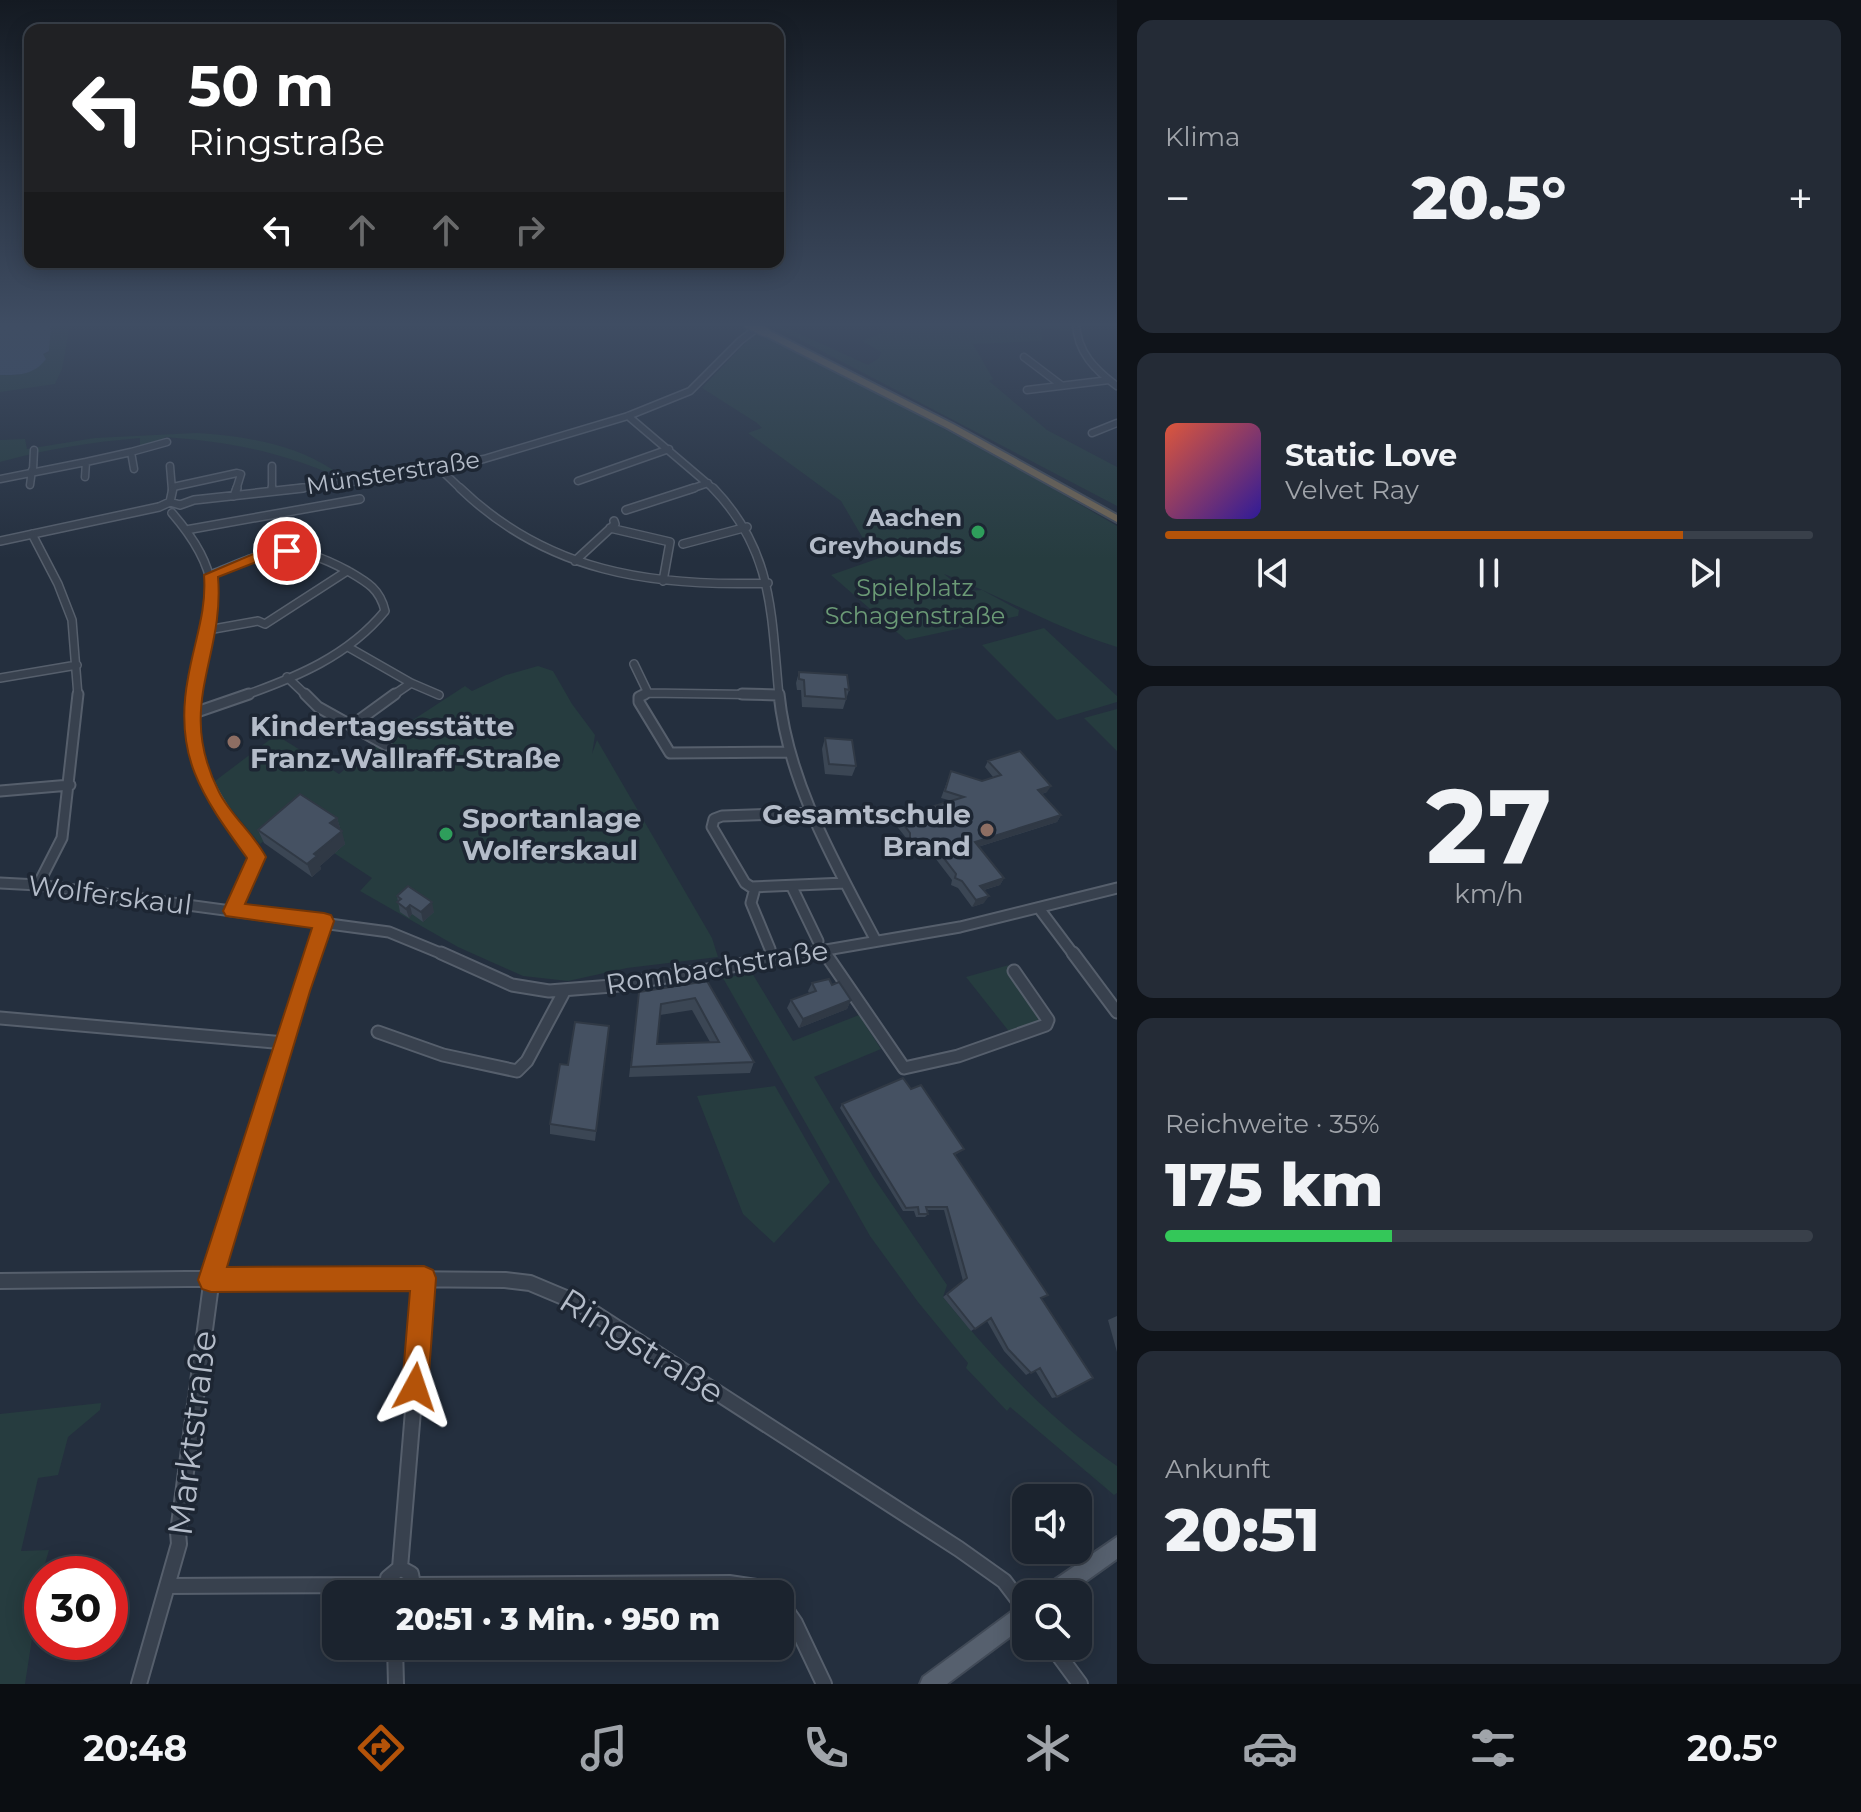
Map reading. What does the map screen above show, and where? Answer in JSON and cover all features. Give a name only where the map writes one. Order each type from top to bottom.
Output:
[{"type":"highway","points":[[904,402],[1117,519]]},
{"type":"highway","points":[[917,402],[1117,512]]},
{"type":"main road","points":[[1071,1580],[1117,1547]]},
{"type":"main road","points":[[930,1684],[1012,1622]]},
{"type":"street","name":"Münsterstraße","points":[[170,502],[180,505],[439,468],[506,454],[628,416],[664,402]]},
{"type":"street","points":[[628,416],[708,483],[747,527],[768,583],[778,695],[790,752],[813,813],[876,941]]},
{"type":"street","points":[[1092,433],[1117,423]]},
{"type":"street","points":[[0,479],[167,442]]},
{"type":"street","points":[[578,481],[669,449]]},
{"type":"street","points":[[30,485],[34,450]]},
{"type":"street","points":[[131,452],[134,469]]},
{"type":"street","points":[[85,477],[86,462]]},
{"type":"street","points":[[0,541],[159,507],[170,502],[173,487],[170,466]]},
{"type":"street","name":"Münsterstraße","points":[[272,466],[272,491]]},
{"type":"street","points":[[439,468],[508,529],[575,561],[663,581],[714,585],[768,583]]},
{"type":"street","points":[[173,487],[241,474],[234,496]]},
{"type":"street","points":[[626,510],[708,483]]},
{"type":"street","points":[[186,530],[360,499]]},
{"type":"street","points":[[159,507],[162,513],[172,513],[180,505]]},
{"type":"street","points":[[172,513],[186,530],[211,575],[213,602],[191,714],[193,743],[212,796],[257,857],[233,911]]},
{"type":"street","points":[[575,561],[612,524],[670,542],[663,581]]},
{"type":"street","points":[[683,544],[747,527]]},
{"type":"street","points":[[32,534],[66,602],[76,640],[79,704],[62,838],[38,885]]},
{"type":"street","points":[[191,714],[287,677],[348,647],[375,627],[385,611],[383,596],[371,582],[313,553],[287,551],[261,556],[211,575]]},
{"type":"street","points":[[208,630],[258,621],[265,624],[347,571]]},
{"type":"street","points":[[348,647],[411,683],[439,695]]},
{"type":"street","points":[[634,664],[648,693]]},
{"type":"street","points":[[0,678],[77,665]]},
{"type":"street","points":[[287,677],[308,700],[386,745]]},
{"type":"street","points":[[351,726],[411,683]]},
{"type":"street","points":[[778,695],[648,693],[639,697],[639,702],[670,753],[790,752]]},
{"type":"street","points":[[0,791],[70,785]]},
{"type":"street","points":[[813,813],[722,816],[713,821],[713,831],[742,879],[755,888],[845,883]]},
{"type":"street","name":"Wolferskaul","points":[[0,883],[38,885],[324,921]]},
{"type":"street","points":[[792,887],[821,946],[904,1068],[958,1056],[1046,1025],[1048,1020],[1014,971]]},
{"type":"street","points":[[755,888],[751,903],[770,949]]},
{"type":"street","name":"Rombachstraße","points":[[324,921],[413,939],[506,984],[534,990],[565,990],[821,946],[876,941],[1041,911],[1117,888]]},
{"type":"street","points":[[1041,911],[1117,1012]]},
{"type":"street","points":[[211,1280],[324,921]]},
{"type":"street","points":[[378,1032],[443,1055],[517,1071],[527,1061],[565,990]]},
{"type":"street","points":[[0,1018],[285,1043]]},
{"type":"street","points":[[400,1568],[424,1278]]},
{"type":"street","name":"Ringstraße","points":[[0,1281],[424,1278],[530,1283],[566,1296],[959,1549],[1004,1581],[1012,1592]]},
{"type":"street","name":"Marktstraße","points":[[139,1684],[179,1544],[211,1280]]},
{"type":"street","points":[[400,1568],[411,1574],[411,1580]]},
{"type":"street","points":[[389,1580],[391,1573],[400,1568]]},
{"type":"street","points":[[167,1586],[322,1589]]},
{"type":"street","points":[[794,1622],[824,1684]]},
{"type":"street","points":[[395,1660],[396,1684]]},
{"type":"street","points":[[1062,1660],[1080,1684]]},
{"type":"green space","name":"Spielplatz Schagenstraße","points":[[723,402],[892,402],[1117,526],[1117,647],[1073,631],[987,592],[944,574],[965,591],[982,590],[1019,610],[1018,616],[906,640],[831,575],[891,554],[868,547],[841,501],[748,433],[762,428]]},
{"type":"green space","points":[[918,402],[1013,402],[1047,430],[1117,467],[1117,506]]},
{"type":"green space","points":[[196,433],[267,442],[301,453],[333,470],[326,472],[247,448],[165,437],[164,441],[140,447],[140,438],[52,450],[0,462],[0,440],[25,439],[27,449],[95,438]]},
{"type":"green space","points":[[1044,628],[1117,696],[1117,702],[1057,720],[982,645]]},
{"type":"green space","name":"Sportanlage Wolferskaul","points":[[538,666],[553,671],[595,735],[592,754],[597,740],[712,938],[718,957],[627,968],[568,981],[523,976],[458,947],[360,891],[372,878],[334,853],[305,808],[260,844],[223,799],[215,781],[276,735],[339,774],[376,744],[465,686],[472,691],[506,675]]},
{"type":"green space","points":[[1117,709],[1117,751],[1084,718]]},
{"type":"green space","points":[[1009,965],[1039,1010],[1038,1024],[1011,1034],[966,977]]},
{"type":"green space","points":[[752,973],[793,1041],[859,1015],[881,1049],[814,1077],[874,1178],[947,1285],[943,1297],[1024,1388],[1068,1429],[1117,1466],[1117,1493],[1114,1495],[1010,1407],[1007,1411],[966,1368],[968,1363],[870,1236],[723,978]]},
{"type":"green space","points":[[775,1086],[830,1182],[774,1243],[743,1214],[697,1096]]},
{"type":"green space","points":[[101,1403],[100,1410],[68,1437],[58,1475],[38,1478],[21,1551],[49,1550],[47,1556],[24,1556],[24,1660],[29,1660],[25,1684],[0,1684],[0,1414]]},
{"type":"building","points":[[799,672],[847,675],[849,690],[845,689],[846,699],[805,696],[804,680],[799,679]]},
{"type":"building","points":[[825,738],[852,740],[856,766],[829,764]]},
{"type":"building","name":"Gesamtschule Brand","points":[[1020,751],[1051,786],[1038,790],[1061,815],[975,842],[1004,878],[980,886],[989,896],[976,900],[962,881],[955,878],[956,874],[933,844],[921,847],[910,839],[910,833],[898,817],[964,797],[945,791],[951,771],[982,781],[1001,775],[988,761]]},
{"type":"building","points":[[300,794],[337,818],[330,823],[342,831],[314,854],[317,856],[307,864],[258,830]]},
{"type":"building","points":[[408,886],[432,902],[421,912],[410,905],[406,909],[397,902],[401,899],[397,896]]},
{"type":"building","points":[[829,979],[832,985],[839,982],[851,1000],[803,1019],[791,1000],[816,991],[812,983]]},
{"type":"building","points":[[707,981],[754,1062],[631,1067],[639,992]],"holes":[[[695,998],[719,1042],[657,1044],[661,1004]]]},
{"type":"building","points":[[575,1022],[609,1026],[596,1131],[550,1124],[560,1064],[568,1065]]},
{"type":"building","points":[[903,1078],[911,1089],[921,1085],[964,1149],[954,1154],[1048,1295],[1041,1298],[1093,1378],[1057,1397],[1040,1368],[1031,1373],[1008,1349],[991,1318],[975,1329],[947,1294],[967,1278],[947,1207],[926,1207],[928,1214],[919,1214],[918,1207],[906,1208],[842,1104]]},
{"type":"place","name":"Aachen Greyhounds","points":[[978,532]]},
{"type":"place","name":"Kindertagesstätte Franz-Wallraff-Straße","points":[[234,742]]},
{"type":"place","name":"Gesamtschule Brand","points":[[987,830]]},
{"type":"place","name":"Sportanlage Wolferskaul","points":[[446,834]]},
{"type":"route","points":[[287,551],[261,556],[211,575],[213,602],[191,714],[193,743],[212,796],[257,857],[233,911],[324,921],[299,991],[211,1280],[424,1278],[415,1387]]}]
